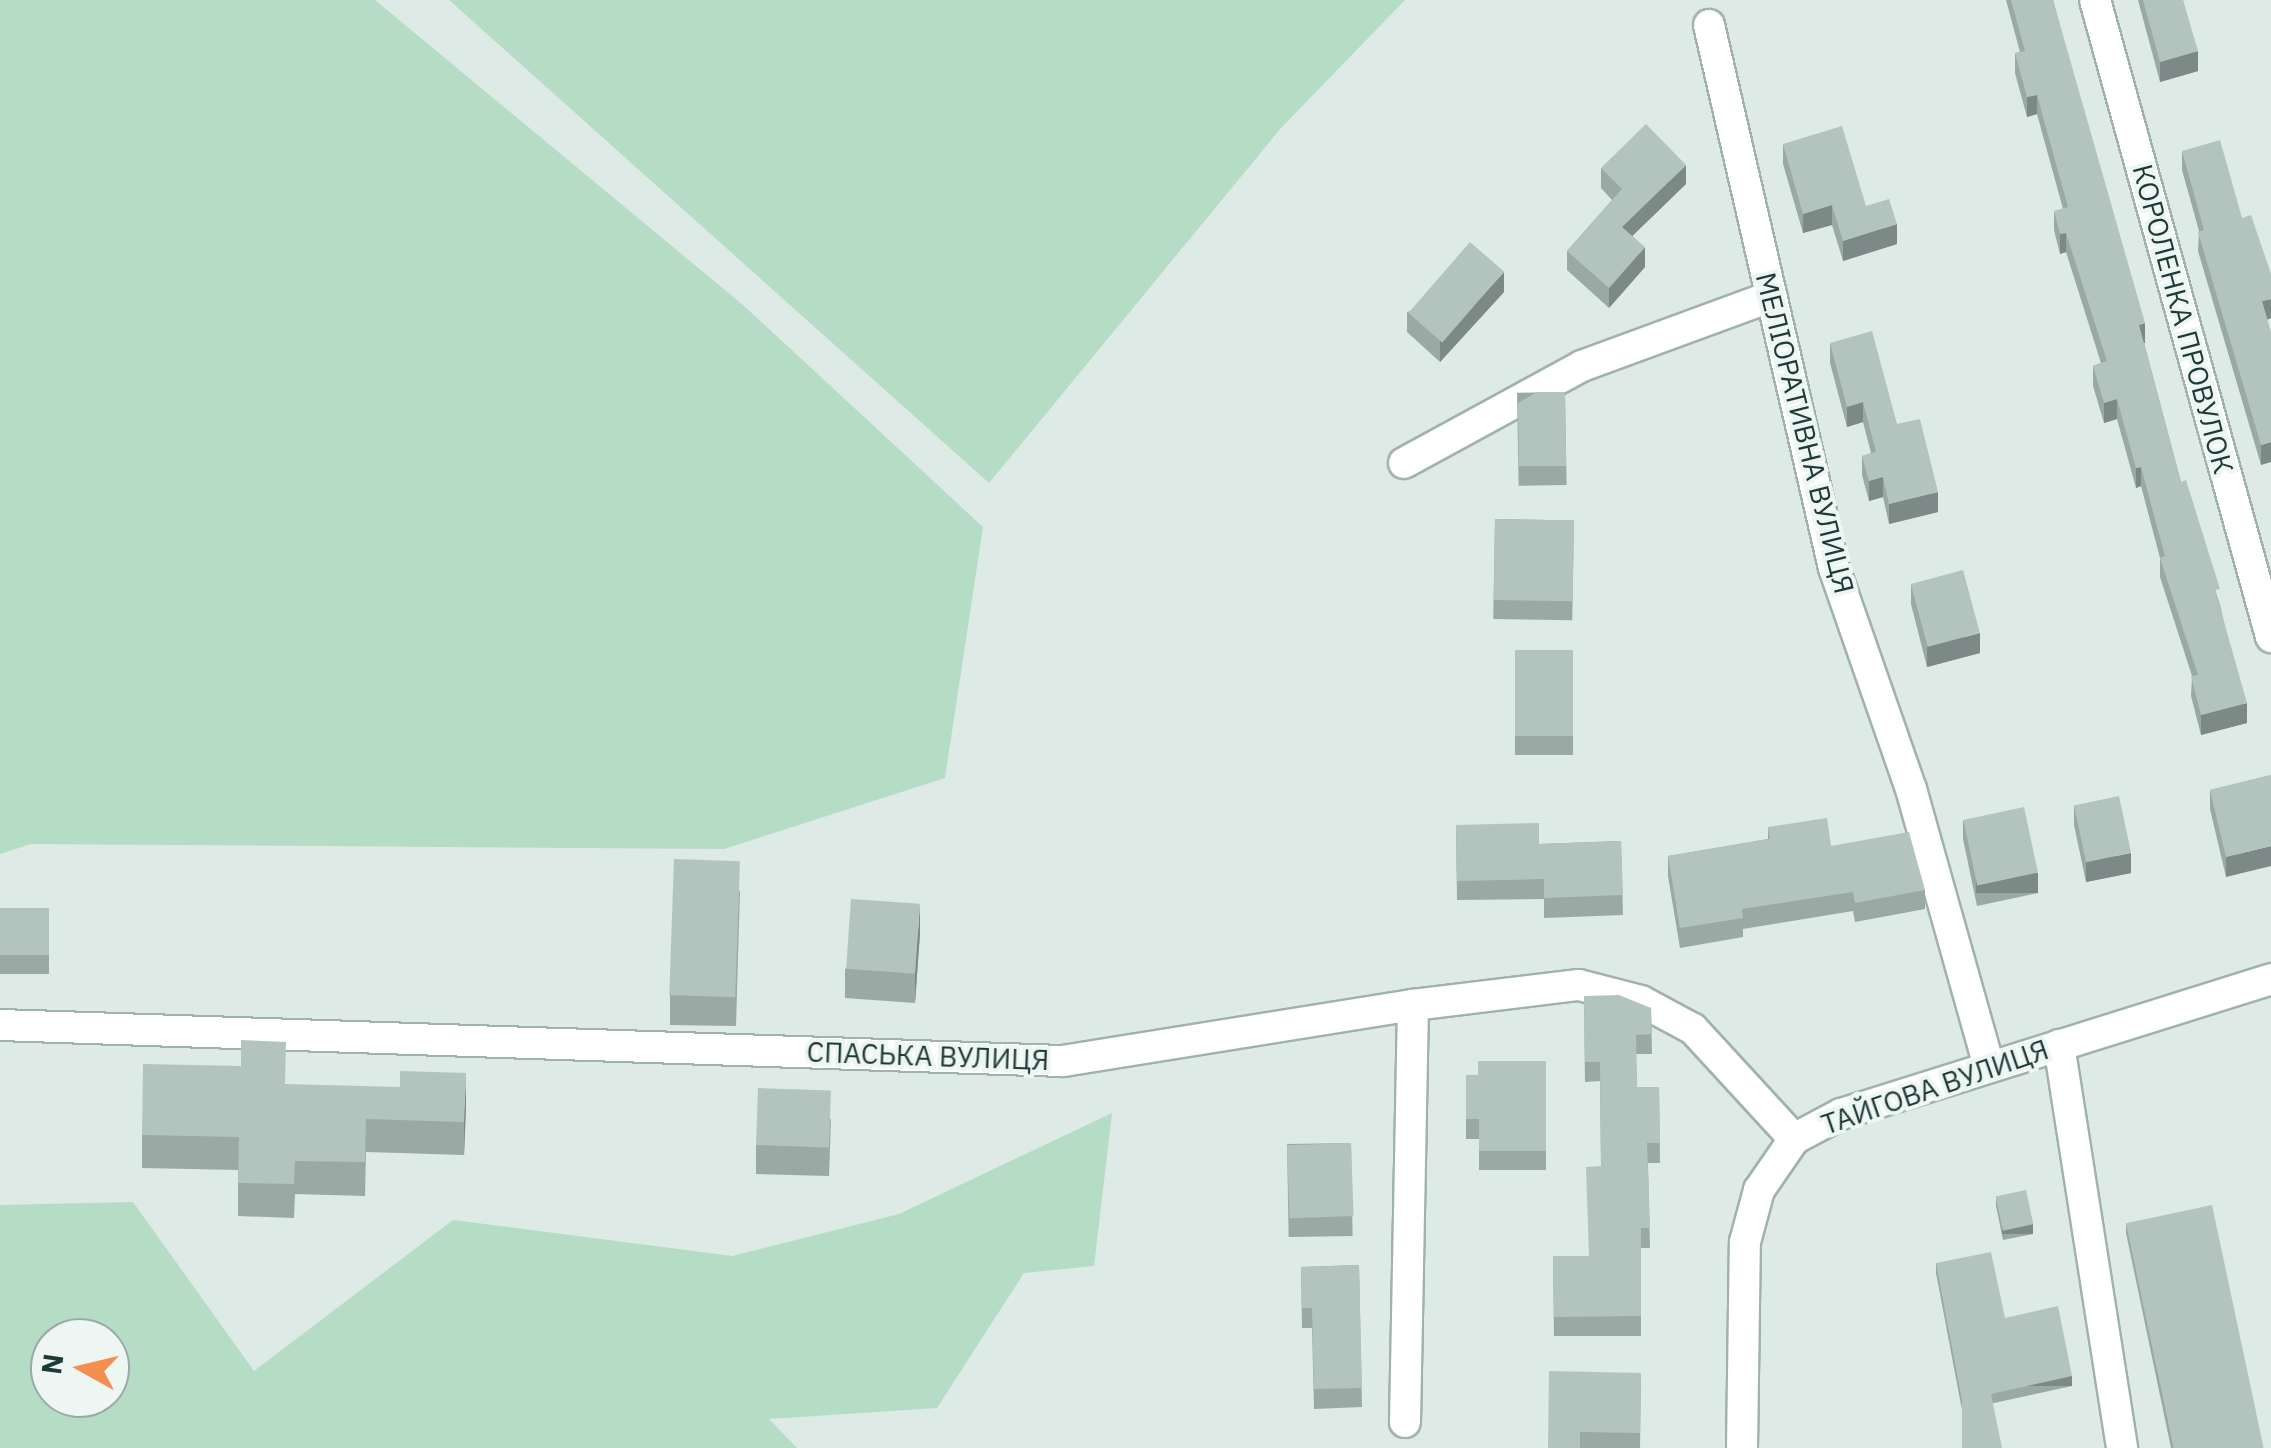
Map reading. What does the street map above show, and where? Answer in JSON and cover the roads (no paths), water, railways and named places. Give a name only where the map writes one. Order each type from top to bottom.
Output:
[{"type":"street","name":"КОРОЛЕНКА ПРОВУЛОК","points":[[2094,0],[2271,637]]},
{"type":"street","name":"МЕЛІОРАТИВНА ВУЛИЦЯ","points":[[1709,25],[1834,568],[1910,789],[1988,1066]]},
{"type":"street","points":[[1404,463],[1582,366],[1772,296]]},
{"type":"street","name":"ТАЙГОВА ВУЛИЦЯ","points":[[1742,1448],[1745,1242],[1758,1190],[1794,1139],[1841,1114],[2271,979]]},
{"type":"street","name":"СПАСЬКА ВУЛИЦЯ","points":[[0,1025],[1063,1061],[1412,1006],[1579,985],[1642,1001],[1693,1029],[1794,1139]]},
{"type":"street","points":[[1404,1422],[1412,1006]]},
{"type":"street","points":[[2059,1044],[2122,1448]]}]
